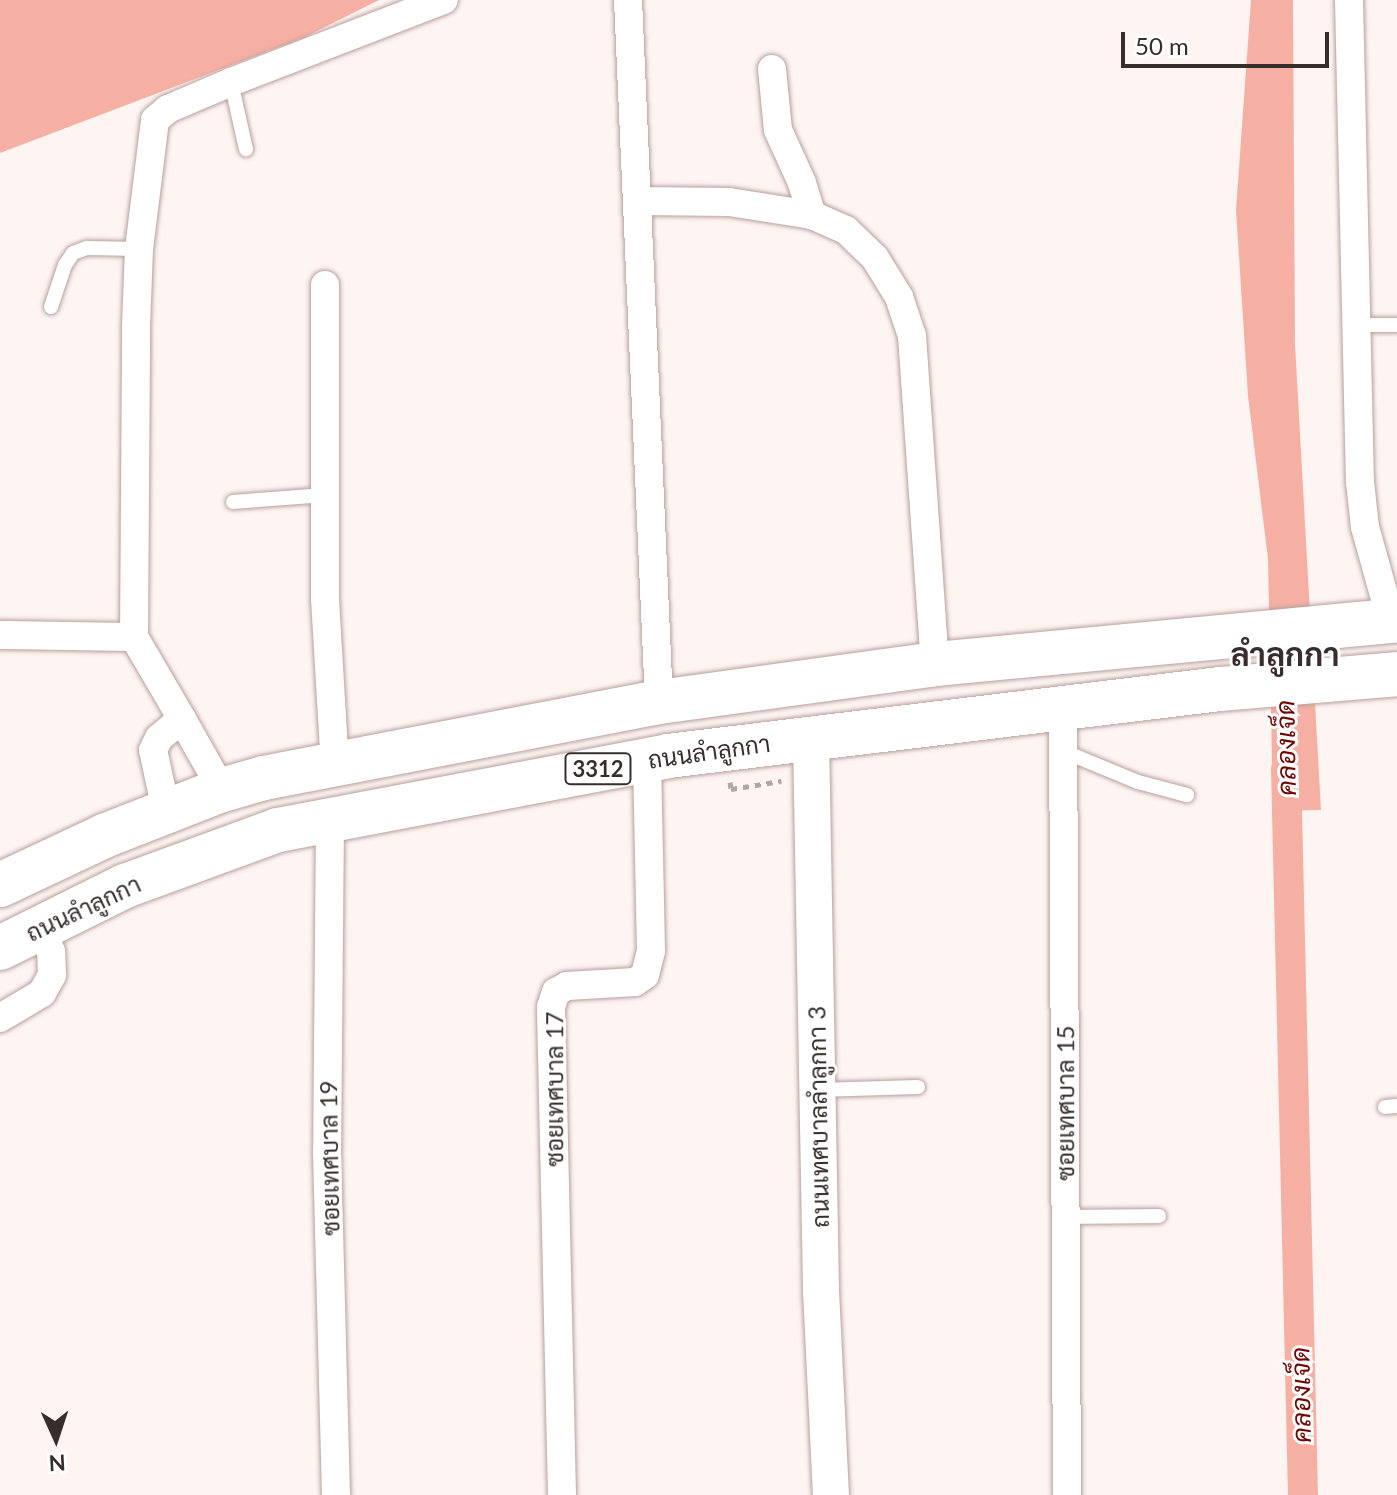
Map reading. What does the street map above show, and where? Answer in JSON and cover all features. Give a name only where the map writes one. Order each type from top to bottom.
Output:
[{"type":"main road","name":"3312","points":[[5,879],[166,810],[222,790],[659,702],[935,664],[1389,620]]},
{"type":"main road","name":"ถนนลำลูกกา","points":[[0,948],[139,881],[278,830],[647,759],[811,738],[1063,731],[1220,689],[1391,674]]},
{"type":"street","points":[[222,790],[134,637],[139,249],[155,120],[168,109],[231,82],[444,0]]},
{"type":"street","points":[[628,0],[659,702]]},
{"type":"street","points":[[1349,0],[1354,325],[1365,527],[1389,620]]},
{"type":"street","points":[[772,69],[778,130],[802,183],[812,215]]},
{"type":"street","points":[[637,201],[729,202],[812,215],[846,230],[875,258],[899,297],[912,336],[935,664]]},
{"type":"street","points":[[325,285],[324,495],[335,765]]},
{"type":"street","points":[[0,635],[134,637]]},
{"type":"street","points":[[166,810],[153,750],[159,738],[182,719]]},
{"type":"street","name":"ซอยเทศบาล 15","points":[[1063,731],[1067,1495]]},
{"type":"street","name":"ถนนเทศบาลลำลูกกา 3","points":[[811,738],[821,1291],[831,1495]]},
{"type":"street","name":"ซอยเทศบาล 17","points":[[562,1495],[551,1007],[556,992],[567,986],[635,982],[645,975],[651,951],[647,759]]},
{"type":"street","name":"ซอยเทศบาล 19","points":[[330,820],[327,1152],[336,1495]]},
{"type":"street","points":[[0,1018],[42,993],[52,975],[51,952],[41,926]]},
{"type":"lane","points":[[231,82],[246,149]]},
{"type":"lane","points":[[51,307],[65,265],[73,253],[87,248],[139,249]]},
{"type":"lane","points":[[1354,325],[1397,325]]},
{"type":"lane","points":[[233,502],[324,495]]},
{"type":"lane","points":[[1063,731],[1138,782],[1187,795]]},
{"type":"lane","points":[[817,1091],[918,1087]]},
{"type":"lane","points":[[1065,1217],[1159,1216]]},
{"type":"path","points":[[731,789],[790,780]]},
{"type":"water","points":[[0,0],[379,0],[303,38],[0,153]]},
{"type":"water","points":[[1251,0],[1293,0],[1295,344],[1321,810],[1273,811],[1268,559],[1248,396],[1236,210]]},
{"type":"waterway","name":"คลองเจ็ด","points":[[1286,769],[1303,1495]]},
{"type":"district","name":"ลำลูกกา","points":[[1285,654]]}]
